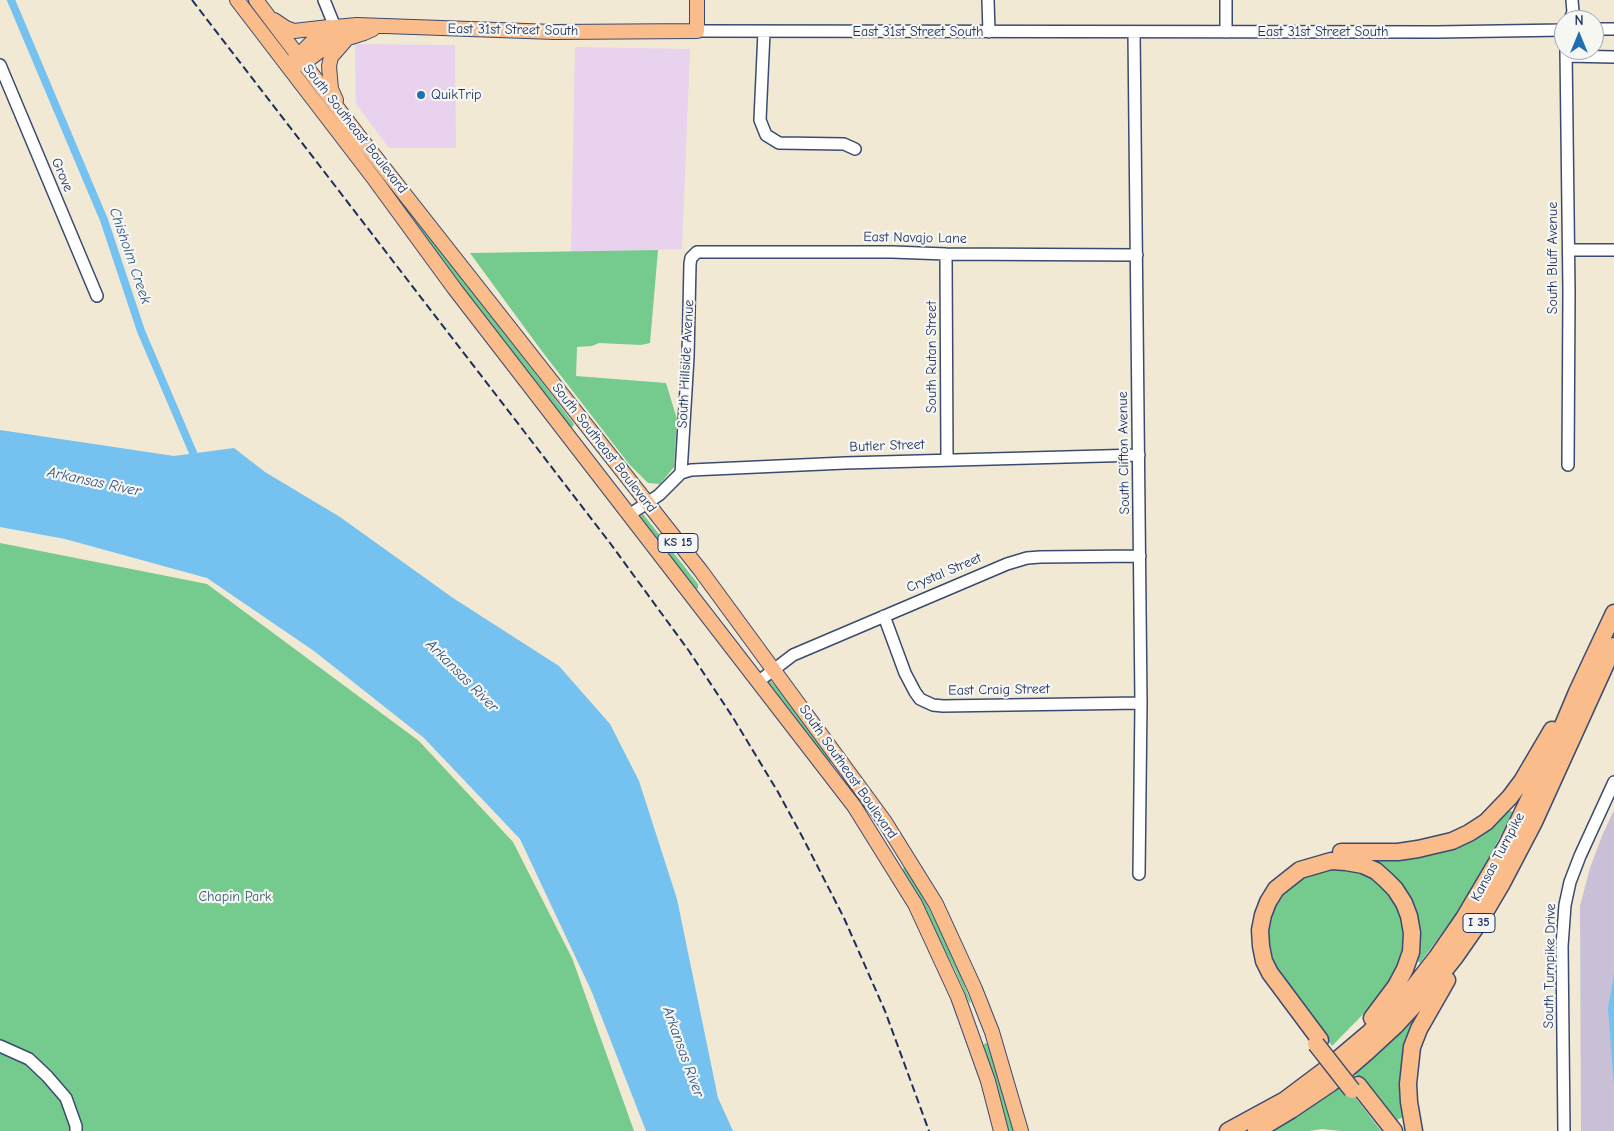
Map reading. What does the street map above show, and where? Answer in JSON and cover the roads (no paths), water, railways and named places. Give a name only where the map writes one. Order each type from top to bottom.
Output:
[{"type":"highway","name":"Kansas Turnpike","points":[[1228,1131],[1285,1100],[1325,1070],[1370,1032],[1415,986],[1464,918],[1506,845],[1553,749],[1614,613]]},
{"type":"highway","name":"Kansas Turnpike","points":[[1256,1131],[1331,1083],[1395,1026],[1431,987],[1455,957],[1478,924],[1501,885],[1534,822],[1614,646]]},
{"type":"highway","points":[[1386,1131],[1318,1042],[1269,986],[1260,970],[1253,940],[1257,910],[1269,888],[1284,872],[1313,857],[1339,852],[1418,850],[1452,841],[1486,822],[1522,781],[1577,692]]},
{"type":"highway","points":[[1216,1131],[1251,1112],[1325,1061],[1360,1030],[1380,1008],[1405,969],[1411,952],[1412,933],[1404,902],[1395,889],[1376,872],[1363,865],[1331,861],[1315,864],[1300,870],[1276,889],[1268,902],[1260,930],[1264,961],[1270,973],[1318,1042]]},
{"type":"highway","points":[[1414,1131],[1408,1084],[1412,1047],[1432,1005],[1488,915],[1501,885]]},
{"type":"highway","points":[[1355,1088],[1394,1131]]},
{"type":"main road","name":"South Southeast Boulevard","points":[[237,0],[460,296],[854,806],[915,904],[958,997],[988,1081],[1001,1131]]},
{"type":"main road","name":"South Southeast Boulevard","points":[[256,0],[341,113],[701,571],[885,822],[936,904],[975,989],[992,1032],[1022,1131]]},
{"type":"main road","points":[[697,0],[697,31]]},
{"type":"main road","points":[[267,15],[294,31],[335,27]]},
{"type":"main road","name":"East 31st Street South","points":[[288,67],[301,59],[316,38],[335,27],[357,26],[554,32],[697,31]]},
{"type":"main road","points":[[301,59],[338,41],[376,27]]},
{"type":"main road","points":[[341,113],[331,89],[329,66],[331,57],[349,38]]},
{"type":"street","points":[[324,0],[335,27]]},
{"type":"street","points":[[988,0],[988,32]]},
{"type":"street","points":[[1226,0],[1226,32]]},
{"type":"street","name":"East 31st Street South","points":[[697,31],[1437,32],[1554,30]]},
{"type":"street","points":[[764,32],[760,120],[761,139],[788,144],[844,144],[854,149]]},
{"type":"street","name":"South Clifton Avenue","points":[[1134,32],[1141,703],[1139,874]]},
{"type":"street","name":"South Bluff Avenue","points":[[1566,60],[1569,250],[1568,466]]},
{"type":"street","name":"Grove","points":[[0,65],[96,296]]},
{"type":"street","points":[[1569,250],[1614,250]]},
{"type":"street","name":"East Navajo Lane","points":[[694,255],[701,251],[731,251],[1137,255]]},
{"type":"street","name":"South Rutan Street","points":[[946,254],[947,460]]},
{"type":"street","name":"South Hillside Avenue","points":[[681,474],[688,357],[690,264],[694,255]]},
{"type":"street","name":"Butler Street","points":[[681,474],[691,470],[718,468],[1139,455]]},
{"type":"street","points":[[629,515],[670,486],[681,474]]},
{"type":"street","name":"Crystal Street","points":[[759,681],[793,655],[988,571],[1027,558],[1140,556]]},
{"type":"street","name":"East Craig Street","points":[[884,616],[915,692],[920,699],[933,705],[1141,703]]},
{"type":"street","name":"South Turnpike Drive","points":[[1564,1131],[1562,946],[1565,905],[1570,882],[1580,856],[1614,782]]},
{"type":"street","points":[[0,1046],[29,1059],[47,1076],[66,1098],[76,1131]]},
{"type":"water","name":"Arkansas River","points":[[0,430],[174,456],[234,448],[265,472],[340,517],[453,598],[559,666],[610,724],[639,781],[677,899],[718,1098],[733,1131],[646,1131],[591,990],[520,839],[424,738],[314,651],[207,578],[65,539],[0,527]]},
{"type":"water","points":[[1614,974],[1614,1086],[1608,1008]]},
{"type":"waterway","name":"Chisholm Creek","points":[[11,0],[104,220],[141,331],[197,462]]},
{"type":"railway","points":[[192,0],[610,543],[689,651],[732,716],[778,792],[844,918],[885,1011],[929,1131]]},
{"type":"place","name":"QuikTrip","points":[[421,95]]},
{"type":"park label","name":"Chapin Park","points":[[235,897]]}]
